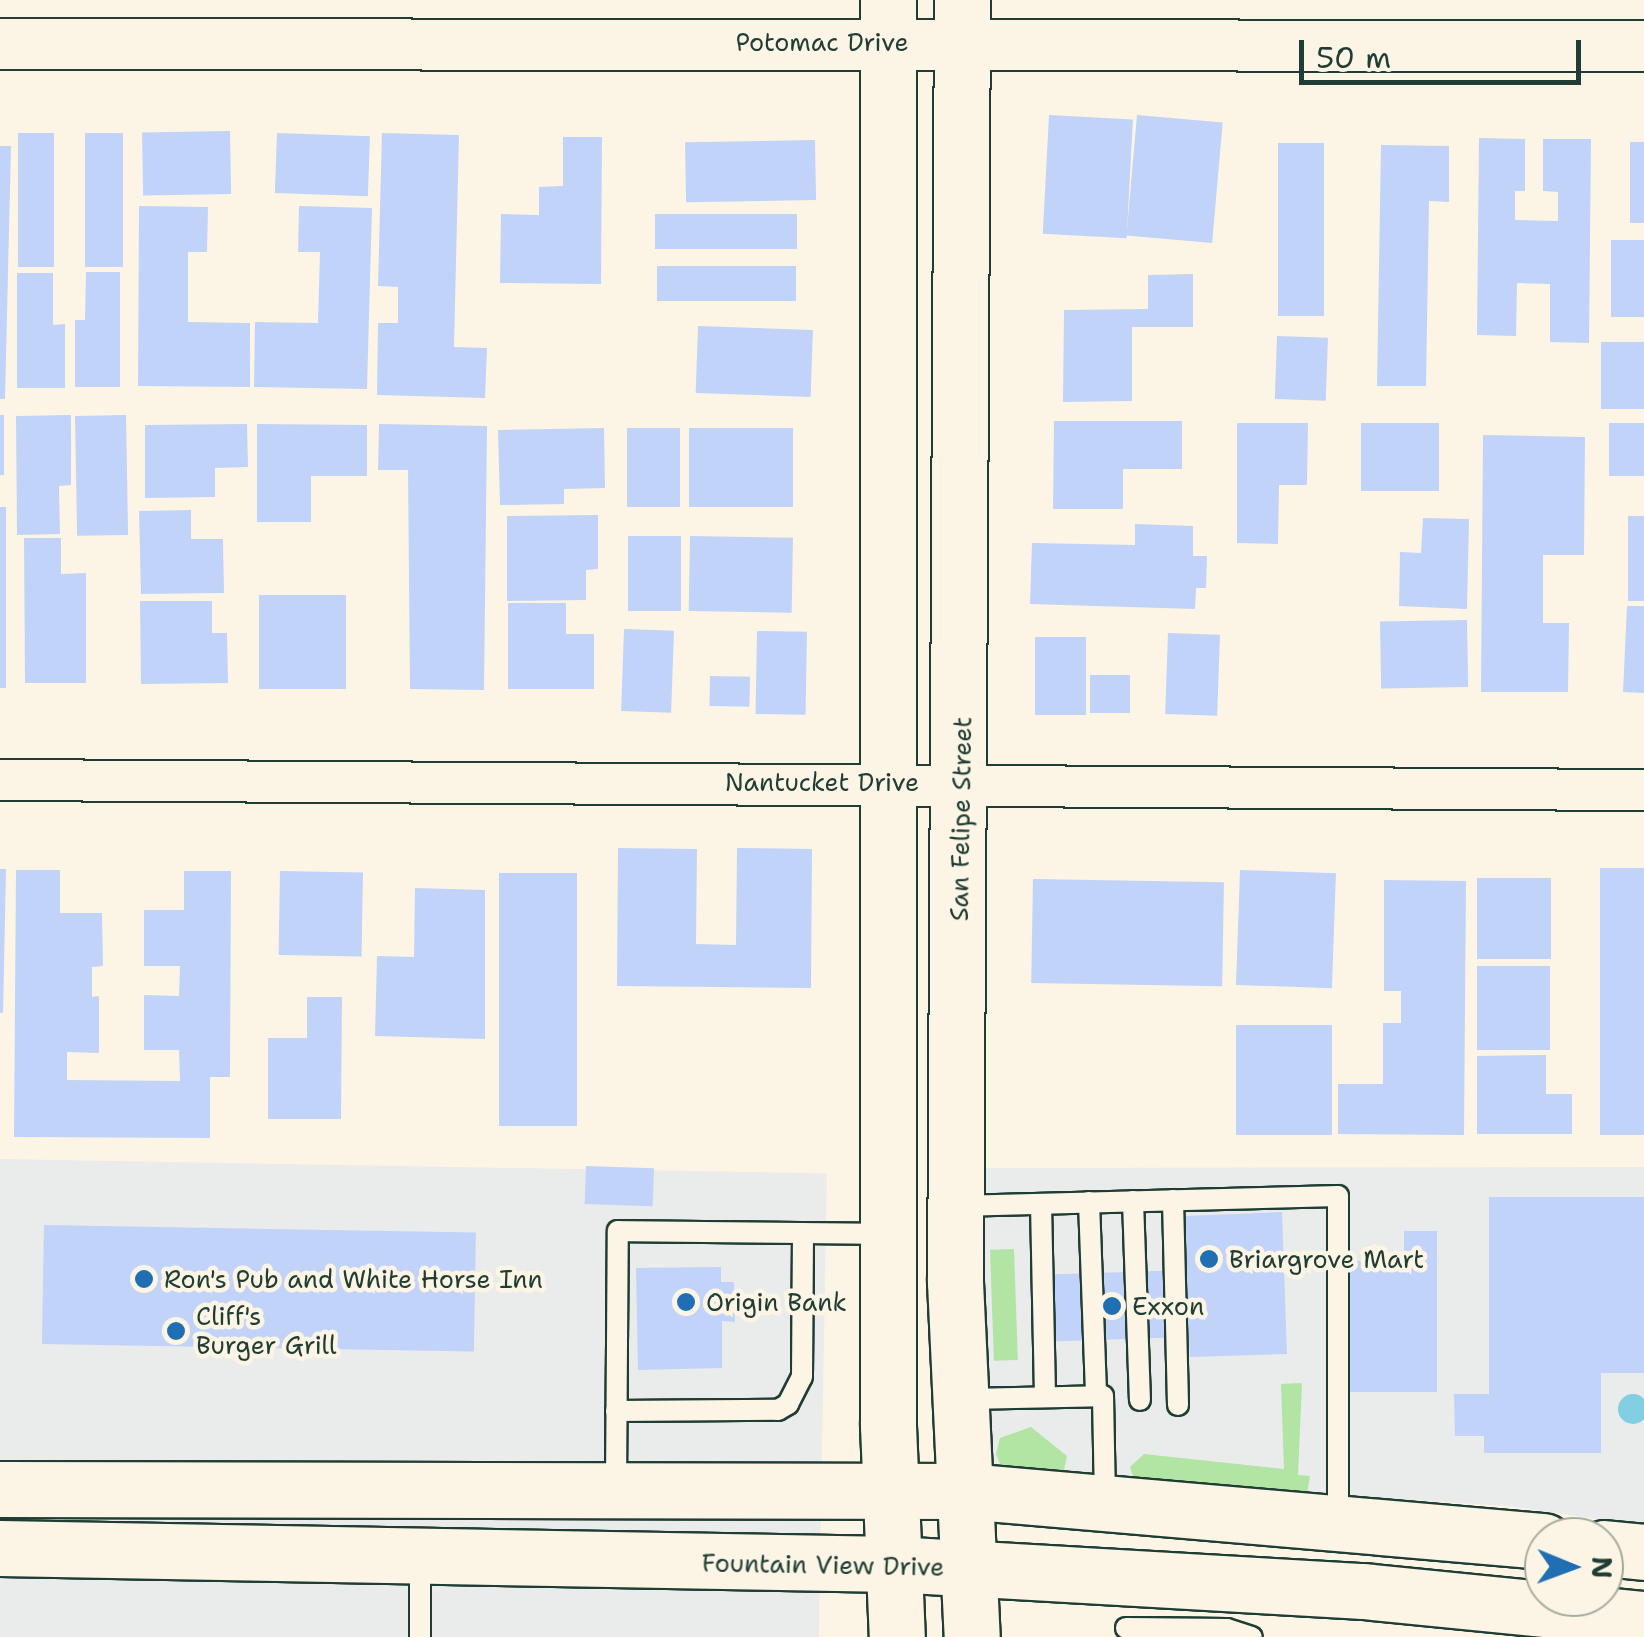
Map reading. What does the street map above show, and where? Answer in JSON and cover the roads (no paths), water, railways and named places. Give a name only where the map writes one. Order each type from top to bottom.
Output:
[{"type":"main road","points":[[888,20],[888,1234],[890,1491],[897,1637]]},
{"type":"main road","name":"San Felipe Street","points":[[962,21],[962,783],[956,1206],[972,1637]]},
{"type":"main road","points":[[0,1489],[965,1491],[1338,1519],[1524,1538]]},
{"type":"main road","name":"Fountain View Drive","points":[[0,1548],[420,1560],[893,1564],[968,1568],[1129,1615],[1362,1591],[1644,1620]]},
{"type":"street","name":"Potomac Drive","points":[[0,44],[888,20],[1644,46]]},
{"type":"street","name":"Nantucket Drive","points":[[0,780],[888,782],[1644,790]]},
{"type":"lane","points":[[956,1206],[1338,1196],[1338,1519]]},
{"type":"lane","points":[[1173,1200],[1178,1405]]},
{"type":"lane","points":[[1133,1201],[1140,1400]]},
{"type":"lane","points":[[1089,1202],[1096,1396]]},
{"type":"lane","points":[[1040,1204],[1045,1397]]},
{"type":"lane","points":[[616,1491],[618,1231],[888,1234]]},
{"type":"lane","points":[[616,1411],[778,1410],[788,1404],[802,1378],[802,1233]]},
{"type":"lane","points":[[962,1399],[1104,1396],[1105,1502]]},
{"type":"lane","points":[[420,1560],[420,1637]]},
{"type":"lane","points":[[1129,1615],[1227,1629],[1252,1637]]},
{"type":"water","points":[[1633,1394],[1647,1403],[1648,1409],[1639,1423],[1633,1424],[1619,1415],[1618,1409],[1627,1395]]},
{"type":"place","name":"Briargrove Mart","points":[[1209,1259]]},
{"type":"place","name":"Ron's Pub and White Horse Inn","points":[[144,1279]]},
{"type":"place","name":"Origin Bank","points":[[686,1302]]},
{"type":"place","name":"Exxon","points":[[1112,1306]]},
{"type":"place","name":"Cliff's Burger Grill","points":[[176,1331]]}]
